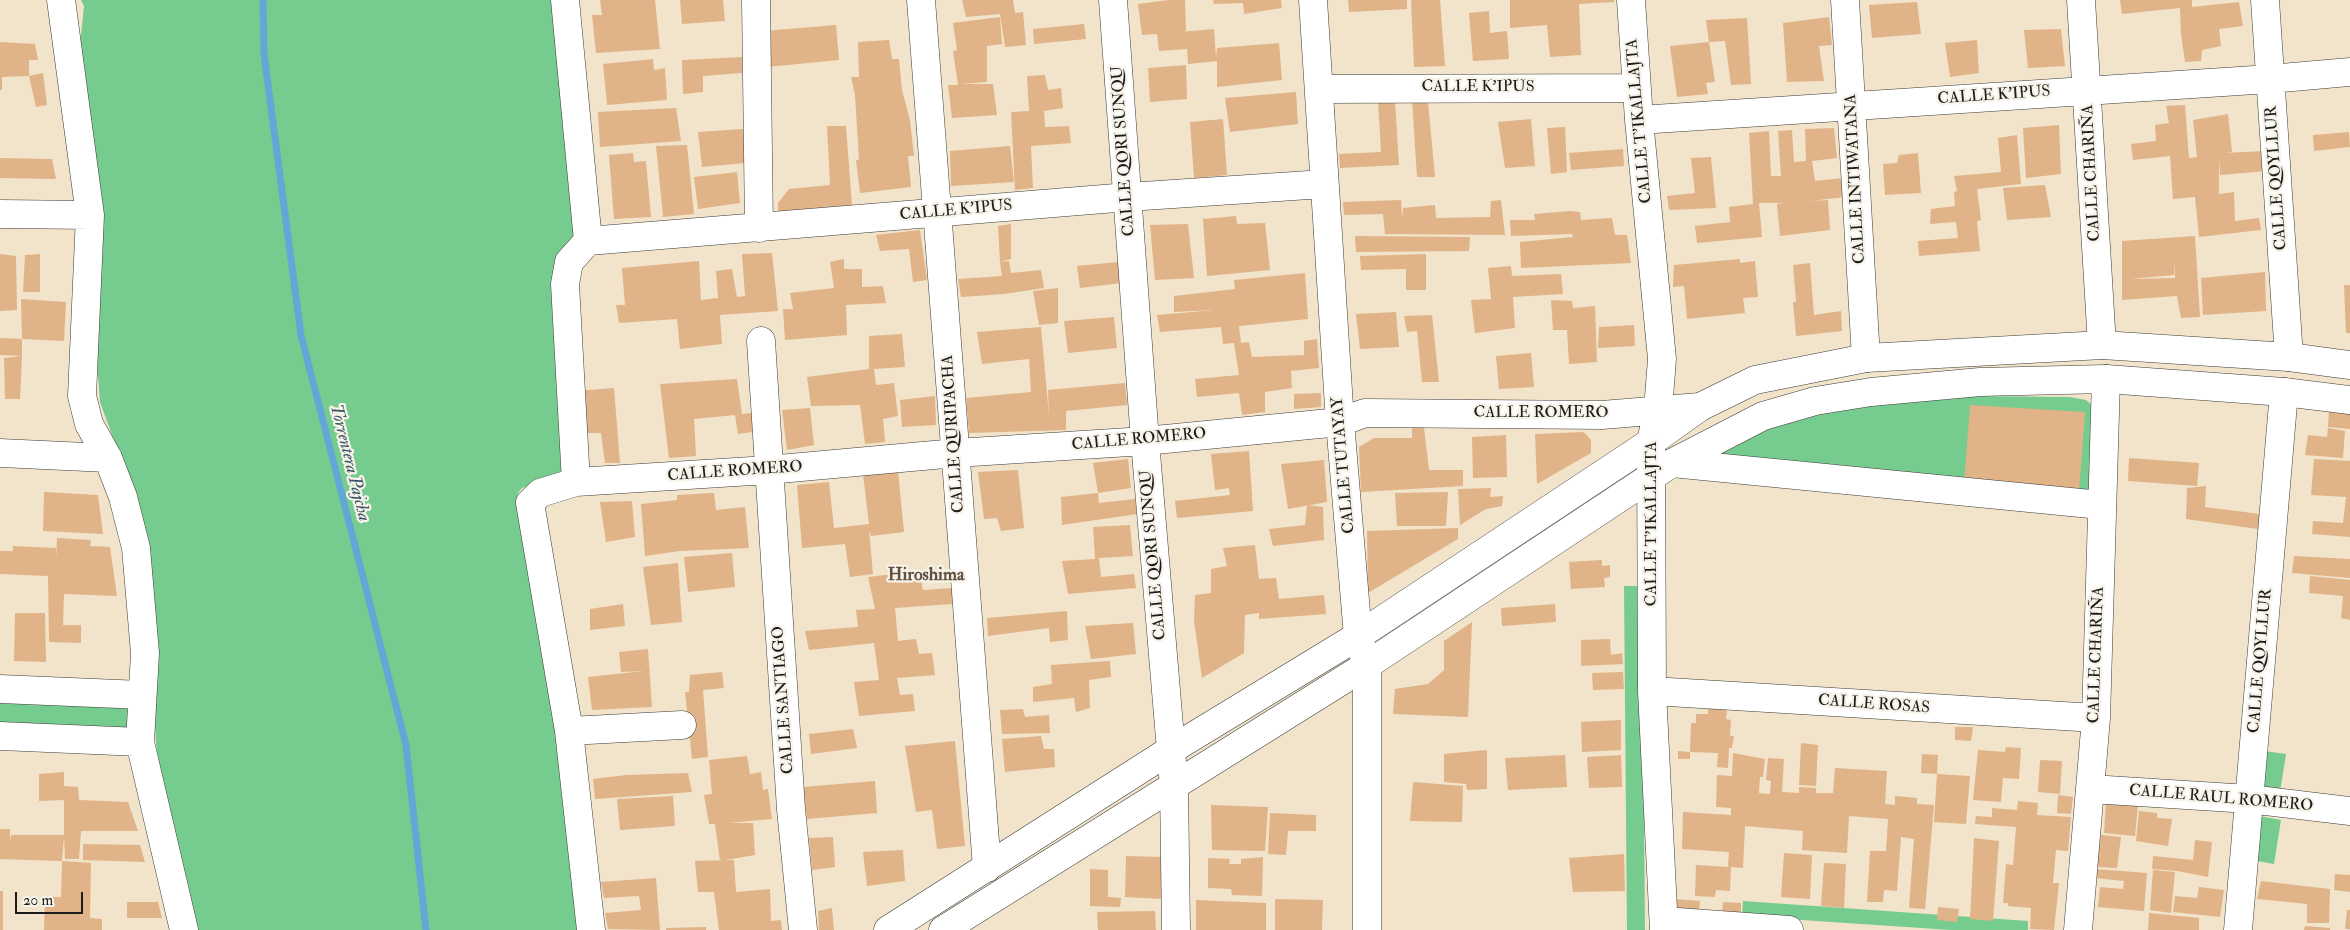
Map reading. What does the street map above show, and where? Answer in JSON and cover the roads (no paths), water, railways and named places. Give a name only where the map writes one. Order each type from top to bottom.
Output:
[{"type":"street","points":[[61,0],[90,215],[82,396],[89,424],[108,458],[123,497],[136,548],[146,654],[140,742],[184,930]]},
{"type":"street","points":[[565,0],[588,241],[569,262],[565,284],[576,482]]},
{"type":"street","points":[[756,0],[759,228]]},
{"type":"street","name":"CALLE QURIPACHA","points":[[921,0],[986,868]]},
{"type":"street","name":"CALLE QORI SUNQU","points":[[1113,0],[1144,441],[1174,786],[1176,930]]},
{"type":"street","name":"CALLE TUTAYAY","points":[[1313,0],[1340,422],[1358,636],[1367,665],[1367,930]]},
{"type":"street","name":"CALLE T'IKALLAJTA","points":[[1631,0],[1639,120],[1662,359],[1658,410],[1651,442],[1662,469],[1652,691],[1664,925]]},
{"type":"street","name":"CALLE INTIWATANA","points":[[1845,0],[1866,358]]},
{"type":"street","name":"CALLE CHARIÑA","points":[[2082,0],[2102,345]]},
{"type":"street","name":"CALLE QOYLLUR","points":[[2266,0],[2289,357]]},
{"type":"street","name":"CALLE K'IPUS","points":[[1639,120],[2270,79],[2350,72]]},
{"type":"street","name":"CALLE K'IPUS","points":[[1320,89],[1637,88]]},
{"type":"street","name":"CALLE K'IPUS","points":[[588,241],[1324,184]]},
{"type":"street","points":[[0,214],[90,215]]},
{"type":"street","name":"CALLE SANTIAGO","points":[[760,340],[790,800],[803,930]]},
{"type":"street","points":[[888,930],[1170,751],[1358,636],[1651,442],[1700,407],[1755,380],[1866,358],[2102,345],[2289,357],[2350,365]]},
{"type":"street","points":[[943,930],[1367,665],[1662,469],[1763,416],[1815,401],[1871,392],[1980,382],[2106,379],[2284,392],[2350,400]]},
{"type":"street","name":"CALLE CHARIÑA","points":[[2078,930],[2096,718],[2106,379]]},
{"type":"street","name":"CALLE QOYLLUR","points":[[2238,930],[2284,392]]},
{"type":"street","name":"CALLE ROMERO","points":[[569,731],[530,503],[540,492],[576,482],[768,470],[956,453],[1144,441],[1340,422],[1365,413],[1602,415],[1700,407]]},
{"type":"street","points":[[0,453],[108,458]]},
{"type":"street","points":[[1662,469],[2101,505]]},
{"type":"street","points":[[0,689],[142,695]]},
{"type":"street","name":"CALLE ROSAS","points":[[1652,691],[2096,718]]},
{"type":"street","points":[[592,930],[569,731],[682,725]]},
{"type":"street","points":[[0,736],[140,742]]},
{"type":"street","name":"CALLE RAUL ROMERO","points":[[2091,789],[2250,799],[2350,811]]},
{"type":"street","points":[[1664,925],[1789,930]]},
{"type":"waterway","name":"Torrentera Pajcha","points":[[263,0],[264,54],[301,335],[406,745],[426,930]]},
{"type":"district","name":"Hiroshima","points":[[926,576]]}]
